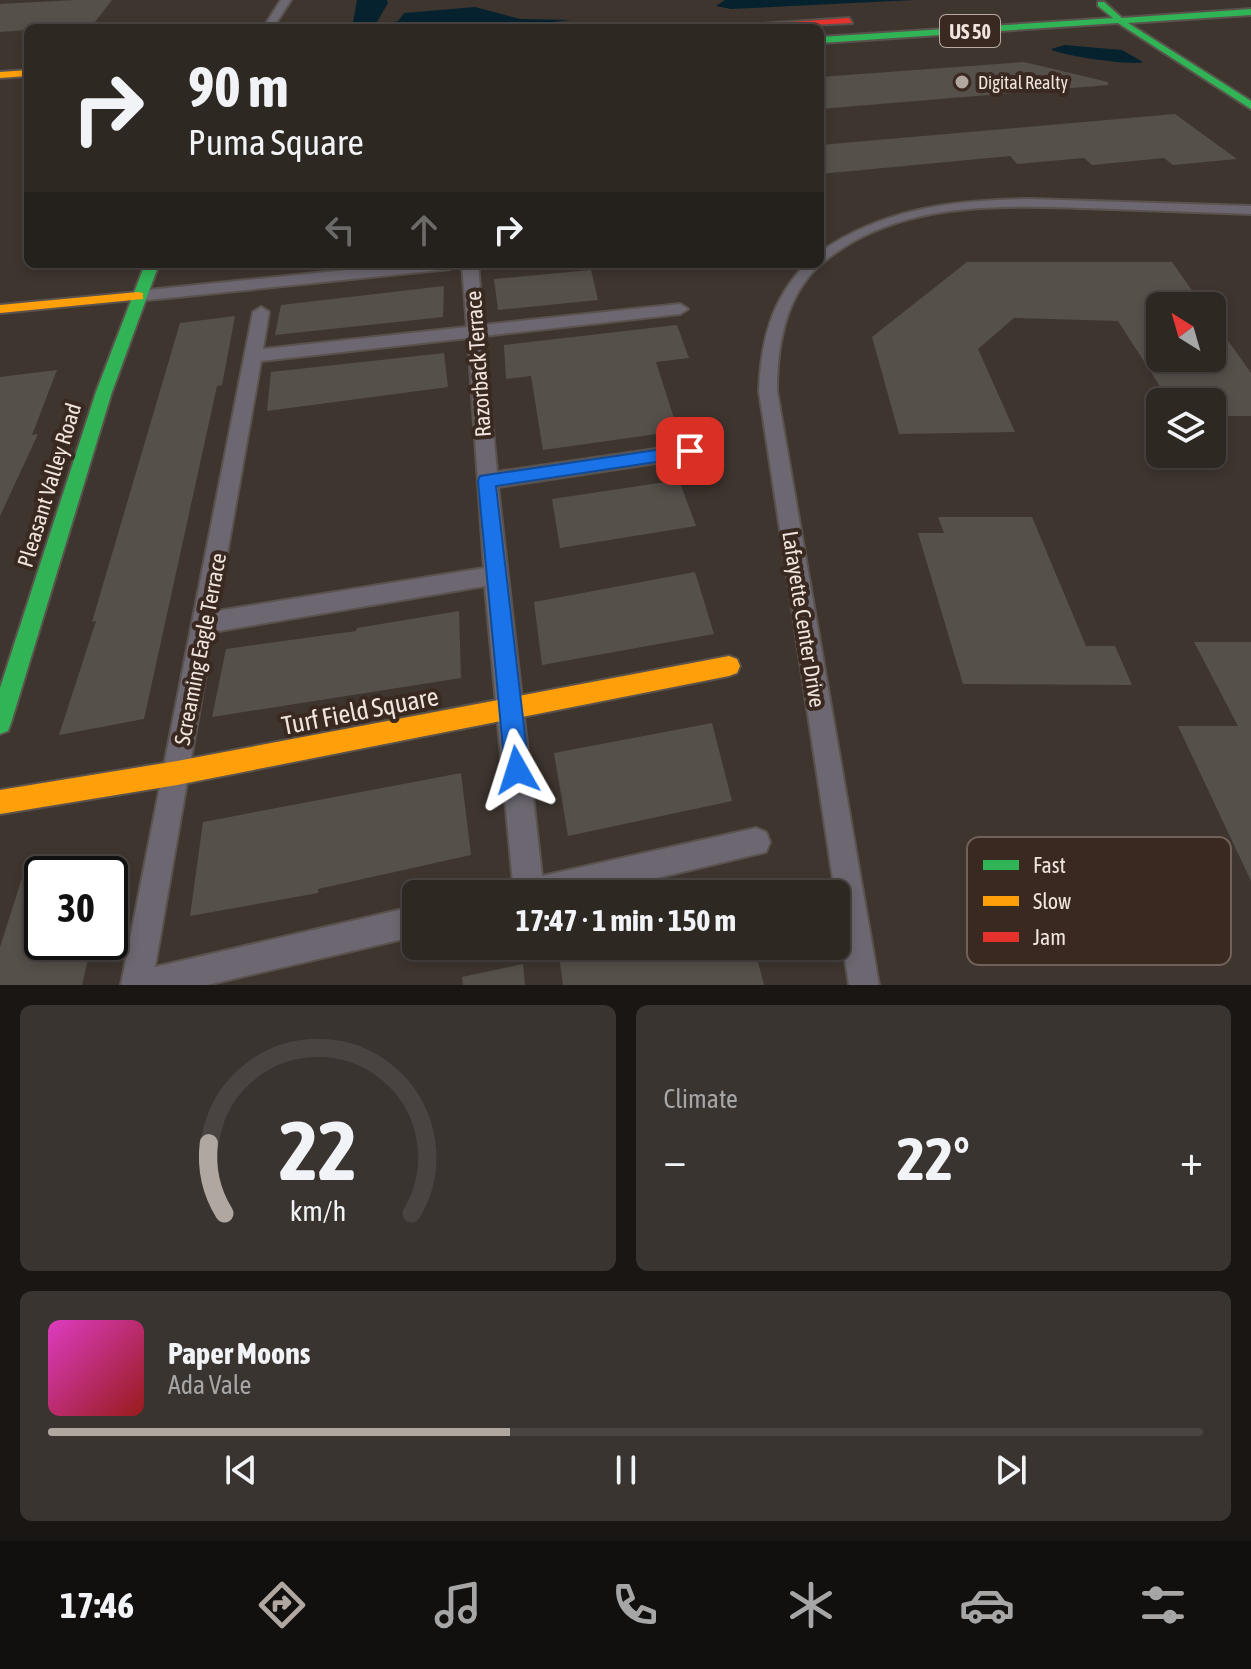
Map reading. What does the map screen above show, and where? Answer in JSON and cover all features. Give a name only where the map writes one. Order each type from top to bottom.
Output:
[{"type":"main road","name":"US 50","points":[[802,24],[1098,2],[1166,0]]},
{"type":"main road","points":[[1098,2],[1251,91]]},
{"type":"main road","name":"US 50","points":[[824,40],[1251,12]]},
{"type":"main road","points":[[1127,20],[1251,106]]},
{"type":"main road","points":[[0,75],[24,73]]},
{"type":"main road","name":"Pleasant Valley Road","points":[[0,723],[104,392],[150,268]]},
{"type":"main road","points":[[0,309],[138,296]]},
{"type":"main road","name":"Turf Field Square","points":[[0,802],[177,773],[729,666]]},
{"type":"street","points":[[271,24],[286,0]]},
{"type":"street","points":[[824,256],[845,241],[887,222],[922,212],[972,204],[1040,203],[1251,210]]},
{"type":"street","points":[[138,296],[411,268]]},
{"type":"street","name":"Razorback Terrace","points":[[470,268],[495,575],[528,880]]},
{"type":"street","name":"Lafayette Center Drive","points":[[810,268],[790,291],[772,330],[768,353],[768,391],[864,985]]},
{"type":"street","points":[[253,356],[680,309]]},
{"type":"street","name":"Screaming Eagle Terrace","points":[[139,985],[261,312]]},
{"type":"street","points":[[487,481],[690,451]]},
{"type":"street","points":[[204,623],[495,575]]},
{"type":"street","points":[[590,880],[756,842]]},
{"type":"street","points":[[139,985],[402,924]]},
{"type":"water","points":[[357,0],[387,0],[377,22],[353,24]]},
{"type":"water","points":[[725,0],[914,0],[731,9],[716,6]]},
{"type":"water","points":[[475,7],[520,19],[571,20],[534,24],[387,24],[398,21],[404,13]]},
{"type":"water","points":[[1065,45],[1122,50],[1143,62],[1097,60],[1051,49]]},
{"type":"building","points":[[112,0],[93,24],[24,24],[24,30],[0,32],[0,4]]},
{"type":"building","name":"Digital Realty","points":[[1024,62],[1108,82],[1108,85],[824,109],[824,77]]},
{"type":"building","points":[[1175,114],[1237,159],[1173,165],[1164,158],[1092,165],[1084,158],[1017,164],[1010,156],[824,174],[824,145]]},
{"type":"building","points":[[967,262],[1172,262],[1193,292],[1146,292],[1146,365],[1118,321],[1014,318],[978,349],[1015,432],[899,434],[872,337]]},
{"type":"building","points":[[591,270],[598,300],[498,310],[494,279]]},
{"type":"building","points":[[444,286],[443,317],[275,335],[281,305]]},
{"type":"building","points":[[235,316],[222,385],[217,386],[144,719],[59,735],[96,621],[92,622],[180,323]]},
{"type":"building","points":[[677,325],[689,358],[656,362],[678,431],[543,450],[531,376],[506,379],[504,345]]},
{"type":"building","points":[[1226,338],[1251,373],[1251,416],[1226,416],[1226,388],[1161,388],[1151,372],[1226,372]]},
{"type":"building","points":[[444,353],[448,387],[267,411],[271,372]]},
{"type":"building","points":[[57,370],[32,435],[38,434],[0,516],[0,377]]},
{"type":"building","points":[[679,480],[696,526],[560,548],[552,499]]},
{"type":"building","points":[[938,517],[1032,517],[1086,646],[1115,646],[1132,685],[963,684],[918,533],[944,533]]},
{"type":"building","points":[[695,572],[714,634],[542,665],[534,602]]},
{"type":"building","points":[[459,611],[461,678],[212,717],[226,649],[356,631],[357,628]]},
{"type":"building","points":[[1194,642],[1251,642],[1251,881],[1178,726],[1238,726]]},
{"type":"building","points":[[712,723],[732,801],[568,836],[554,753]]},
{"type":"building","points":[[461,773],[471,855],[318,889],[318,893],[190,916],[203,822]]},
{"type":"building","points":[[23,875],[24,960],[88,960],[82,985],[0,985],[0,947]]},
{"type":"building","points":[[560,960],[758,960],[764,985],[563,985]]},
{"type":"building","points":[[523,964],[525,985],[463,985],[462,977]]},
{"type":"traffic: fast","points":[[1101,4],[1129,28],[1251,106]]},
{"type":"traffic: fast","points":[[824,40],[1251,12]]},
{"type":"traffic: fast","points":[[0,723],[104,392],[150,268]]},
{"type":"traffic: slow","points":[[0,75],[24,73]]},
{"type":"traffic: slow","points":[[0,309],[138,296]]},
{"type":"traffic: slow","points":[[0,802],[177,773],[729,666]]},
{"type":"traffic: jam","points":[[806,24],[849,21]]},
{"type":"place","name":"Digital Realty","points":[[962,82]]},
{"type":"route","points":[[517,770],[487,481],[690,451]]}]
